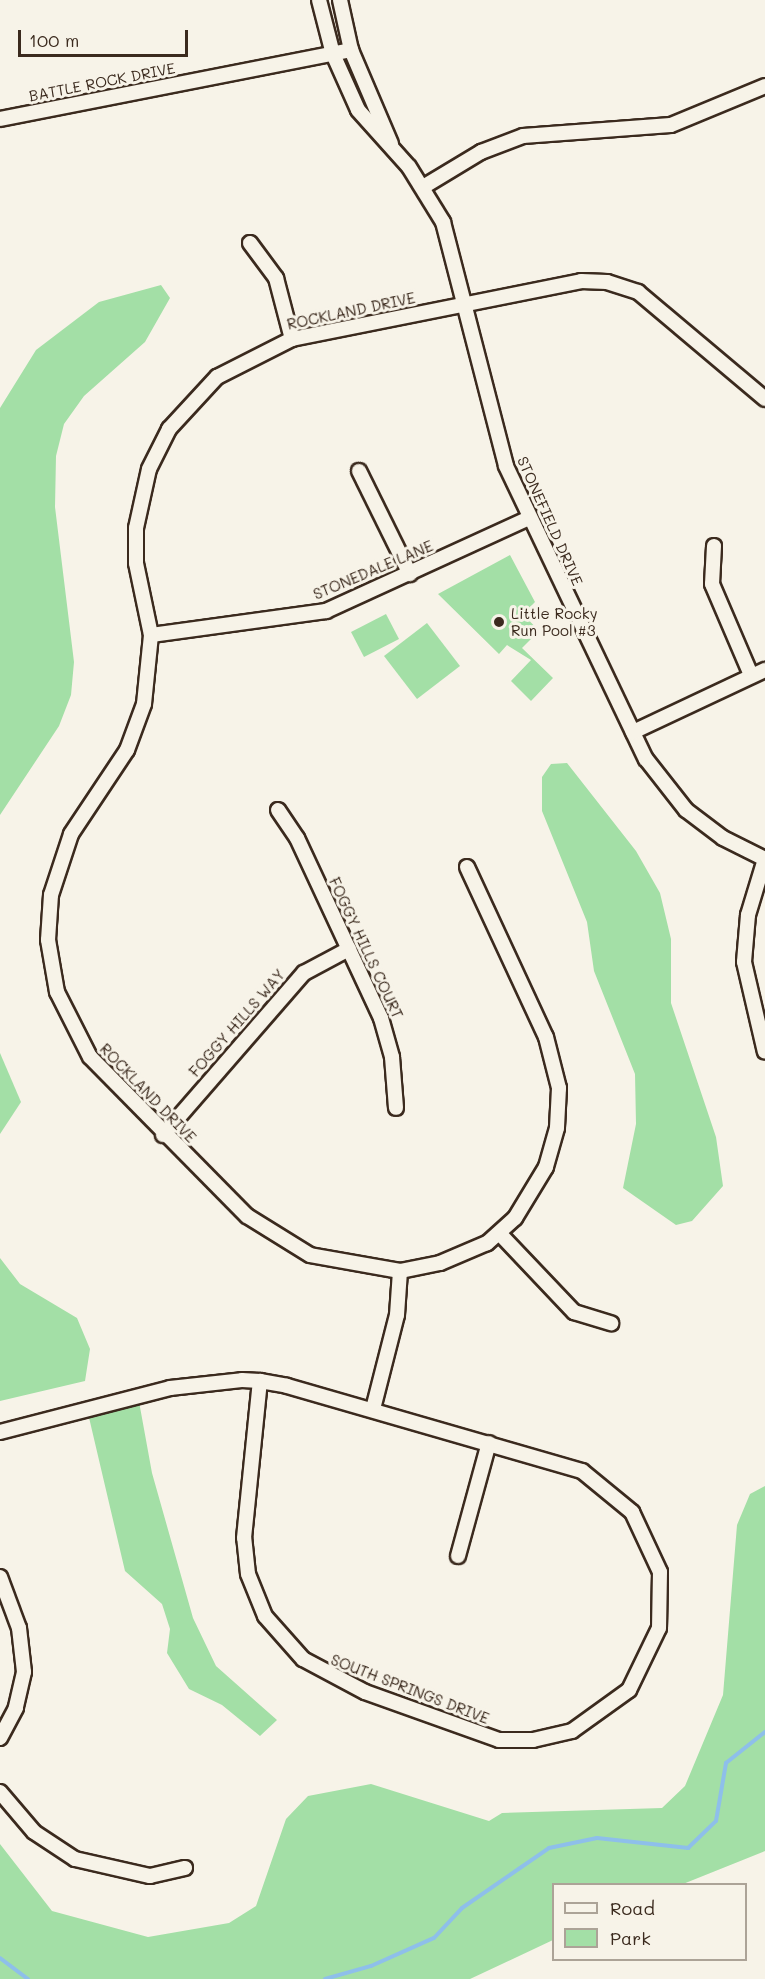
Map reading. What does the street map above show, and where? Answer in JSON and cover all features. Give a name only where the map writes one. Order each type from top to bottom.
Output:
[{"type":"street","name":"STONEFIELD DRIVE","points":[[319,0],[333,54],[358,110],[391,144],[423,187],[449,236],[492,426],[529,518],[633,732],[656,774],[686,810],[723,838],[765,859]]},
{"type":"street","name":"STONEFIELD DRIVE","points":[[340,0],[351,50],[391,144]]},
{"type":"street","name":"BATTLE ROCK DRIVE","points":[[0,119],[351,50]]},
{"type":"street","points":[[423,187],[481,152],[523,136],[671,124],[765,86]]},
{"type":"street","points":[[250,243],[272,270],[292,339]]},
{"type":"street","name":"ROCKLAND DRIVE","points":[[467,867],[546,1037],[559,1088],[557,1128],[546,1167],[527,1203],[500,1234],[450,1260],[400,1271],[337,1264],[283,1241],[248,1216],[164,1135],[78,1041],[57,992],[48,940],[51,895],[63,852],[138,722],[151,635],[136,563],[136,528],[142,488],[158,448],[184,410],[217,377],[292,339],[581,281],[625,286],[654,302],[765,399]]},
{"type":"street","points":[[359,471],[410,574]]},
{"type":"street","name":"STONEDALE LANE","points":[[151,635],[308,615],[410,574],[529,518]]},
{"type":"street","points":[[714,546],[712,584],[751,675]]},
{"type":"street","points":[[633,732],[765,670]]},
{"type":"street","name":"FOGGY HILLS COURT","points":[[278,810],[297,838],[387,1036],[396,1108]]},
{"type":"street","points":[[765,859],[748,915],[744,962],[765,1052]]},
{"type":"street","name":"FOGGY HILLS WAY","points":[[164,1135],[300,977],[349,949]]},
{"type":"street","points":[[500,1234],[574,1312],[611,1323]]},
{"type":"street","points":[[373,1410],[397,1315],[400,1271]]},
{"type":"street","name":"SOUTH SPRINGS DRIVE","points":[[0,1432],[170,1388],[260,1381],[373,1410],[582,1470],[605,1484],[640,1524],[660,1572],[659,1629],[638,1679],[597,1718],[545,1739],[499,1740],[449,1725],[329,1677],[279,1636],[255,1595],[245,1549],[260,1381]]},
{"type":"street","points":[[458,1556],[489,1443]]},
{"type":"street","points":[[0,1577],[19,1628],[24,1664],[16,1708],[0,1738]]},
{"type":"street","points":[[0,1792],[34,1832],[75,1859],[150,1876],[185,1868]]},
{"type":"green space","points":[[161,285],[170,298],[145,342],[84,396],[64,424],[56,456],[55,507],[74,662],[71,695],[59,726],[0,815],[0,408],[36,350],[99,302]]},
{"type":"green space","name":"Little Rocky Run Pool #3","points":[[510,555],[535,602],[523,614],[539,631],[522,648],[553,678],[531,701],[511,681],[531,660],[507,645],[499,654],[438,594]]},
{"type":"green space","points":[[386,614],[399,639],[364,657],[351,632]]},
{"type":"green space","points":[[427,623],[460,666],[417,699],[384,656]]},
{"type":"green space","points":[[567,763],[636,851],[660,893],[671,939],[671,1003],[716,1137],[723,1186],[692,1221],[676,1225],[623,1188],[636,1124],[635,1074],[594,971],[587,922],[542,811],[542,777],[551,764]]},
{"type":"green space","points":[[0,1053],[21,1102],[0,1134]]},
{"type":"green space","points":[[0,1258],[20,1284],[77,1318],[90,1349],[85,1381],[0,1401]]},
{"type":"green space","points":[[138,1396],[152,1473],[193,1618],[216,1666],[277,1720],[260,1736],[222,1705],[189,1689],[167,1653],[170,1629],[162,1604],[125,1571],[87,1409]]},
{"type":"green space","points":[[765,1486],[765,1851],[685,1883],[552,1883],[552,1940],[470,1979],[0,1979],[0,1844],[52,1911],[148,1937],[229,1923],[256,1906],[286,1819],[308,1796],[371,1784],[489,1821],[502,1813],[662,1808],[685,1786],[723,1695],[737,1525],[750,1494]]},
{"type":"waterway","points":[[325,1979],[371,1966],[434,1938],[462,1908],[549,1848],[597,1838],[688,1848],[716,1821],[726,1763],[765,1732]]},
{"type":"waterway","points":[[0,1958],[28,1979]]},
{"type":"place","name":"Little Rocky Run Pool #3","points":[[499,622]]}]
